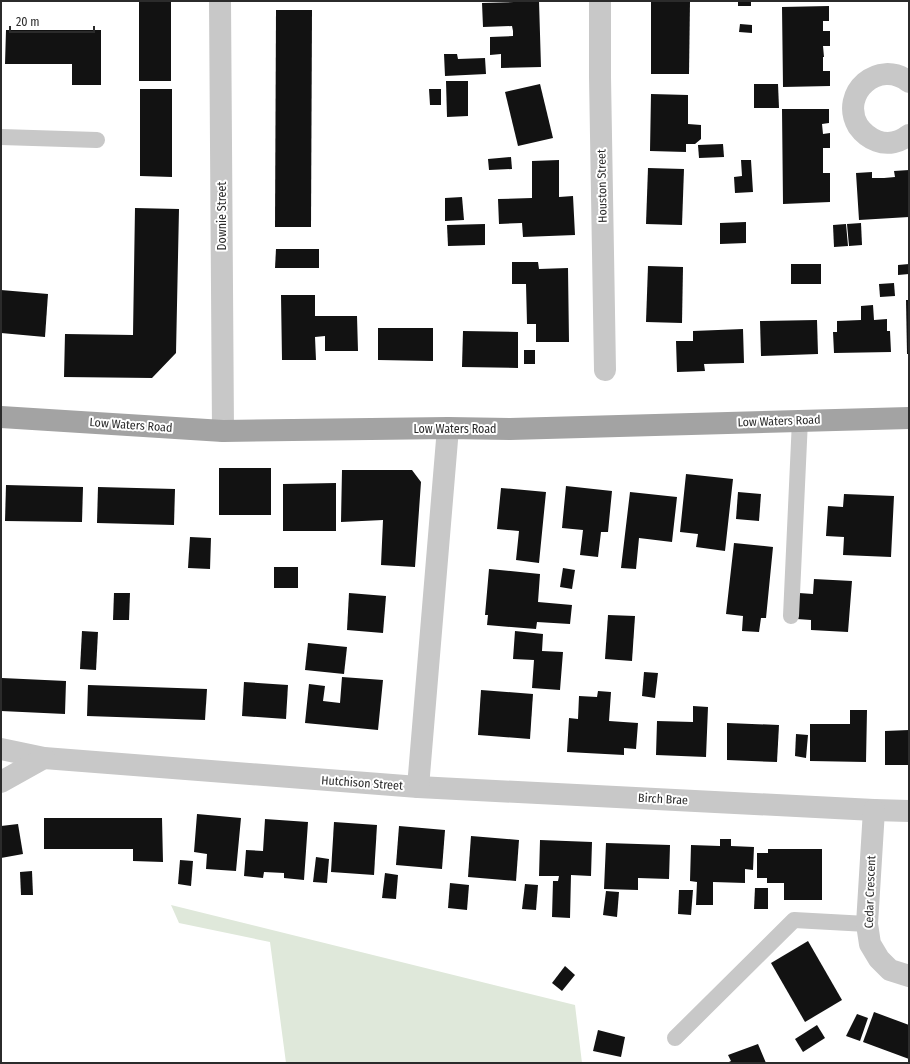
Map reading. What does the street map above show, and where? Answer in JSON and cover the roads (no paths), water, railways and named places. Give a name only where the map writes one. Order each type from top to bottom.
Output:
[{"type":"main road","name":"Low Waters Road","points":[[1,417],[223,431],[448,428],[510,429],[909,418]]},
{"type":"street","name":"Downie Street","points":[[220,1],[223,431]]},
{"type":"street","name":"Houston Street","points":[[600,1],[605,370]]},
{"type":"street","points":[[909,82],[904,78],[893,74],[881,74],[870,79],[861,87],[855,97],[853,109],[855,121],[861,131],[871,139],[882,143],[894,142],[909,135]]},
{"type":"street","name":"Hutchison Street","points":[[1,749],[44,758],[418,787],[448,428]]},
{"type":"street","points":[[1,782],[44,758]]},
{"type":"street","name":"Birch Brae","points":[[418,787],[909,811]]},
{"type":"street","name":"Cedar Crescent","points":[[874,810],[867,924],[870,944],[879,959],[890,970],[909,976]]},
{"type":"lane","points":[[1,137],[97,140]]},
{"type":"lane","points":[[791,616],[800,420]]},
{"type":"lane","points":[[675,1038],[794,920],[867,924]]}]
